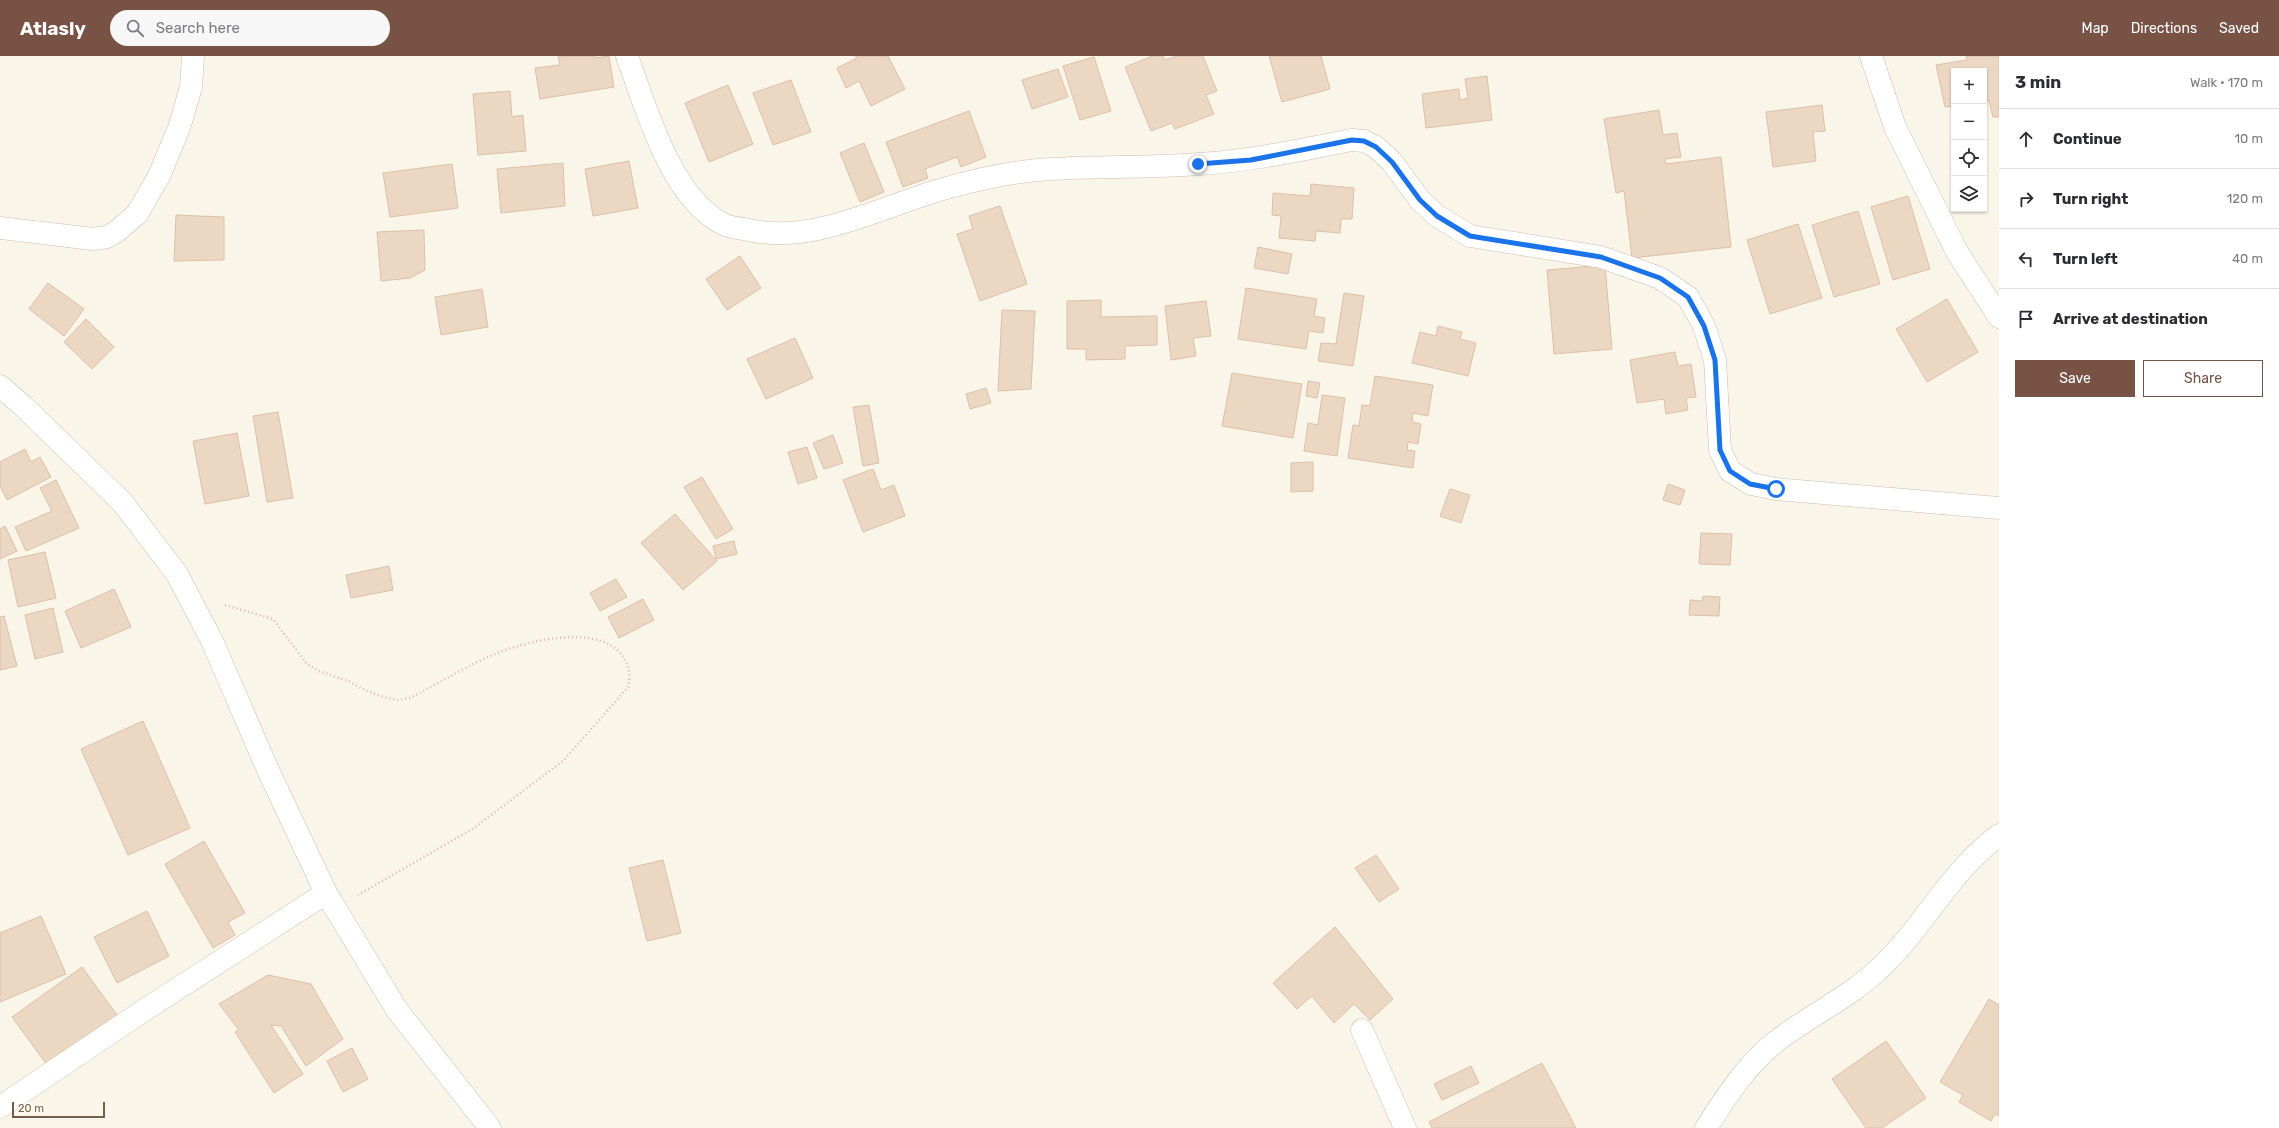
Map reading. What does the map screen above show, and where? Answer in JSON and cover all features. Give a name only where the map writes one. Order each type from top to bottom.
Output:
[{"type":"street","points":[[0,228],[93,239],[107,237],[116,232],[137,214],[159,176],[179,128],[191,87],[193,56]]},
{"type":"street","points":[[628,56],[653,128],[681,184],[700,208],[724,225],[757,233],[792,234],[840,222],[944,189],[1011,174],[1050,169],[1198,164],[1251,160],[1352,140],[1364,141],[1376,147],[1392,162],[1420,200],[1437,216],[1470,236],[1601,257],[1660,278],[1688,297],[1704,326],[1715,360],[1720,450],[1730,471],[1750,484],[1776,489],[1999,508]]},
{"type":"street","points":[[1871,56],[1895,127],[1957,252],[1999,317]]},
{"type":"street","points":[[0,386],[22,405],[122,502],[177,574],[212,641],[268,770],[331,901],[397,1010],[490,1128]]},
{"type":"street","points":[[1706,1128],[1736,1081],[1774,1044],[1859,986],[1880,968],[1894,954],[1966,862],[1999,835]]},
{"type":"street","points":[[0,1107],[143,1011],[331,901]]},
{"type":"street","points":[[1362,1030],[1405,1128]]},
{"type":"path","points":[[188,595],[274,619],[307,664],[319,671],[348,681],[367,691],[398,700],[410,698],[500,652],[544,639],[583,637],[607,643],[623,657],[629,671],[629,686],[564,760],[474,828],[331,901]]},
{"type":"building","points":[[558,56],[595,56],[595,58],[609,56],[614,87],[540,99],[535,68],[560,65]]},
{"type":"building","points":[[855,56],[888,56],[905,89],[871,106],[859,81],[846,88],[837,68],[857,58]]},
{"type":"building","points":[[1153,56],[1163,56],[1165,60],[1177,56],[1203,56],[1217,91],[1206,95],[1214,114],[1175,129],[1172,123],[1151,131],[1125,67]]},
{"type":"building","points":[[1269,56],[1321,56],[1330,89],[1282,102]]},
{"type":"building","points":[[1966,56],[1999,56],[1999,117],[1993,117],[1989,101],[1987,101],[1987,68],[1951,68],[1951,106],[1945,107],[1936,65],[1967,60]]},
{"type":"building","points":[[1094,57],[1111,111],[1080,120],[1063,66]]},
{"type":"building","points":[[1058,69],[1068,97],[1032,109],[1022,80]]},
{"type":"building","points":[[1487,76],[1492,120],[1426,128],[1422,94],[1459,89],[1460,100],[1468,98],[1465,79]]},
{"type":"building","points":[[791,80],[811,132],[773,145],[753,93]]},
{"type":"building","points":[[728,85],[753,144],[709,162],[685,103]]},
{"type":"building","points":[[510,91],[512,117],[523,115],[526,151],[478,155],[473,94]]},
{"type":"building","points":[[1822,105],[1825,131],[1813,132],[1816,161],[1773,167],[1766,112]]},
{"type":"building","points":[[1659,110],[1663,135],[1677,133],[1681,157],[1665,159],[1666,164],[1721,157],[1731,247],[1632,258],[1624,191],[1616,193],[1604,119]]},
{"type":"building","points":[[969,111],[986,157],[961,167],[957,157],[925,169],[928,178],[903,187],[886,142]]},
{"type":"building","points":[[864,143],[884,192],[860,202],[840,153]]},
{"type":"building","points":[[629,161],[638,208],[593,216],[585,169]]},
{"type":"building","points":[[563,163],[565,206],[501,213],[497,169]]},
{"type":"building","points":[[452,164],[458,208],[390,217],[383,173]]},
{"type":"building","points":[[1311,184],[1354,188],[1352,219],[1341,219],[1340,233],[1316,231],[1315,241],[1279,238],[1281,216],[1272,215],[1273,193],[1310,196]]},
{"type":"building","points":[[1908,196],[1930,269],[1893,280],[1871,207]]},
{"type":"building","points":[[1000,206],[1027,284],[980,301],[957,234],[973,229],[969,216]]},
{"type":"building","points":[[1858,211],[1880,284],[1834,297],[1812,225]]},
{"type":"building","points":[[176,215],[224,217],[224,260],[174,261]]},
{"type":"building","points":[[1798,224],[1822,298],[1770,314],[1747,240]]},
{"type":"building","points":[[424,230],[425,270],[410,278],[381,281],[377,232]]},
{"type":"building","points":[[1258,247],[1292,254],[1288,274],[1254,268]]},
{"type":"building","points":[[740,256],[761,288],[727,310],[706,279]]},
{"type":"building","points":[[1605,265],[1612,349],[1554,354],[1547,270]]},
{"type":"building","points":[[48,283],[84,309],[64,336],[29,309]]},
{"type":"building","points":[[1246,288],[1317,299],[1314,316],[1325,318],[1323,333],[1309,331],[1306,349],[1238,339]]},
{"type":"building","points":[[482,289],[488,327],[441,335],[435,297]]},
{"type":"building","points":[[1344,293],[1364,296],[1353,366],[1318,361],[1321,343],[1336,344]]},
{"type":"building","points":[[1947,299],[1978,352],[1927,382],[1896,329]]},
{"type":"building","points":[[1101,300],[1101,317],[1157,316],[1157,345],[1125,346],[1125,359],[1086,360],[1086,349],[1067,349],[1067,301]]},
{"type":"building","points":[[1206,301],[1211,336],[1193,338],[1196,356],[1171,360],[1165,306]]},
{"type":"building","points":[[1002,310],[1035,311],[1031,389],[998,391]]},
{"type":"building","points":[[86,319],[114,347],[92,369],[64,342]]},
{"type":"building","points":[[1438,326],[1462,332],[1460,339],[1476,343],[1468,376],[1412,363],[1420,332],[1436,336]]},
{"type":"building","points":[[795,338],[813,378],[766,399],[747,359]]},
{"type":"building","points":[[1675,352],[1678,366],[1691,364],[1696,397],[1686,398],[1688,410],[1666,414],[1664,399],[1637,403],[1630,360]]},
{"type":"building","points":[[1232,373],[1302,384],[1293,438],[1222,426]]},
{"type":"building","points":[[1375,376],[1433,385],[1428,416],[1413,413],[1412,422],[1421,424],[1418,444],[1408,442],[1407,450],[1415,451],[1413,468],[1348,458],[1353,425],[1359,426],[1362,405],[1370,406]]},
{"type":"building","points":[[1308,381],[1320,383],[1317,398],[1306,396]]},
{"type":"building","points":[[986,388],[991,403],[970,409],[966,394]]},
{"type":"building","points":[[1322,395],[1345,398],[1337,456],[1304,451],[1308,423],[1318,425]]},
{"type":"building","points":[[869,405],[879,463],[863,466],[853,407]]},
{"type":"building","points":[[278,412],[293,498],[267,502],[253,416]]},
{"type":"building","points":[[237,433],[249,496],[205,504],[193,441]]},
{"type":"building","points":[[833,435],[843,463],[824,469],[813,443]]},
{"type":"building","points":[[807,447],[817,478],[798,484],[788,452]]},
{"type":"building","points":[[25,449],[31,462],[40,457],[51,477],[7,500],[0,486],[0,462]]},
{"type":"building","points":[[1313,462],[1313,491],[1291,492],[1291,463]]},
{"type":"building","points":[[873,469],[881,490],[894,485],[905,516],[863,532],[843,480]]},
{"type":"building","points":[[702,477],[733,529],[716,539],[684,487]]},
{"type":"building","points":[[56,480],[79,528],[26,551],[15,527],[52,511],[40,488]]},
{"type":"building","points":[[1668,484],[1685,490],[1680,505],[1663,500]]},
{"type":"building","points":[[1450,489],[1470,495],[1461,523],[1440,516]]},
{"type":"building","points":[[675,514],[717,561],[683,590],[641,543]]},
{"type":"building","points":[[5,526],[17,551],[0,559],[0,529]]},
{"type":"building","points":[[1701,533],[1732,534],[1730,565],[1699,564]]},
{"type":"building","points":[[734,541],[737,554],[716,559],[713,546]]},
{"type":"building","points":[[45,552],[56,598],[18,607],[8,560]]},
{"type":"building","points":[[389,566],[393,590],[351,598],[346,575]]},
{"type":"building","points":[[616,579],[627,597],[600,611],[590,593]]},
{"type":"building","points":[[114,589],[131,627],[81,648],[65,611]]},
{"type":"building","points":[[1703,596],[1720,597],[1719,616],[1689,615],[1690,600],[1702,601]]},
{"type":"building","points":[[643,599],[654,620],[619,638],[608,617]]},
{"type":"building","points":[[53,608],[63,652],[35,659],[25,615]]},
{"type":"building","points":[[4,616],[17,666],[0,670],[0,617]]},
{"type":"building","points":[[143,721],[190,828],[128,855],[81,749]]},
{"type":"building","points":[[204,841],[245,913],[228,922],[235,935],[213,948],[165,864]]},
{"type":"building","points":[[1376,855],[1399,889],[1379,902],[1355,868]]},
{"type":"building","points":[[663,860],[681,933],[647,941],[629,868]]},
{"type":"building","points":[[147,911],[169,956],[117,983],[94,937]]},
{"type":"building","points":[[41,916],[66,974],[0,1002],[0,933]]},
{"type":"building","points":[[1335,927],[1393,999],[1370,1020],[1354,1004],[1334,1023],[1312,996],[1297,1009],[1273,983]]},
{"type":"building","points":[[82,967],[120,1019],[50,1069],[12,1017]]},
{"type":"building","points":[[268,975],[311,984],[343,1039],[306,1066],[281,1026],[271,1025],[303,1074],[274,1093],[235,1032],[239,1030],[219,1004]]},
{"type":"building","points":[[1989,999],[1999,1005],[1999,1116],[1995,1114],[1991,1121],[1959,1102],[1963,1095],[1940,1082]]},
{"type":"building","points":[[1886,1041],[1926,1098],[1882,1128],[1866,1128],[1832,1079]]},
{"type":"building","points":[[352,1048],[368,1079],[343,1092],[327,1061]]},
{"type":"building","points":[[1542,1063],[1576,1128],[1432,1128],[1429,1122]]},
{"type":"building","points":[[1471,1066],[1479,1083],[1442,1100],[1434,1084]]},
{"type":"route","points":[[1198,164],[1251,160],[1352,140],[1364,141],[1376,147],[1392,162],[1420,200],[1437,216],[1470,236],[1601,257],[1660,278],[1688,297],[1704,326],[1715,360],[1720,450],[1730,471],[1750,484],[1776,489]]}]
